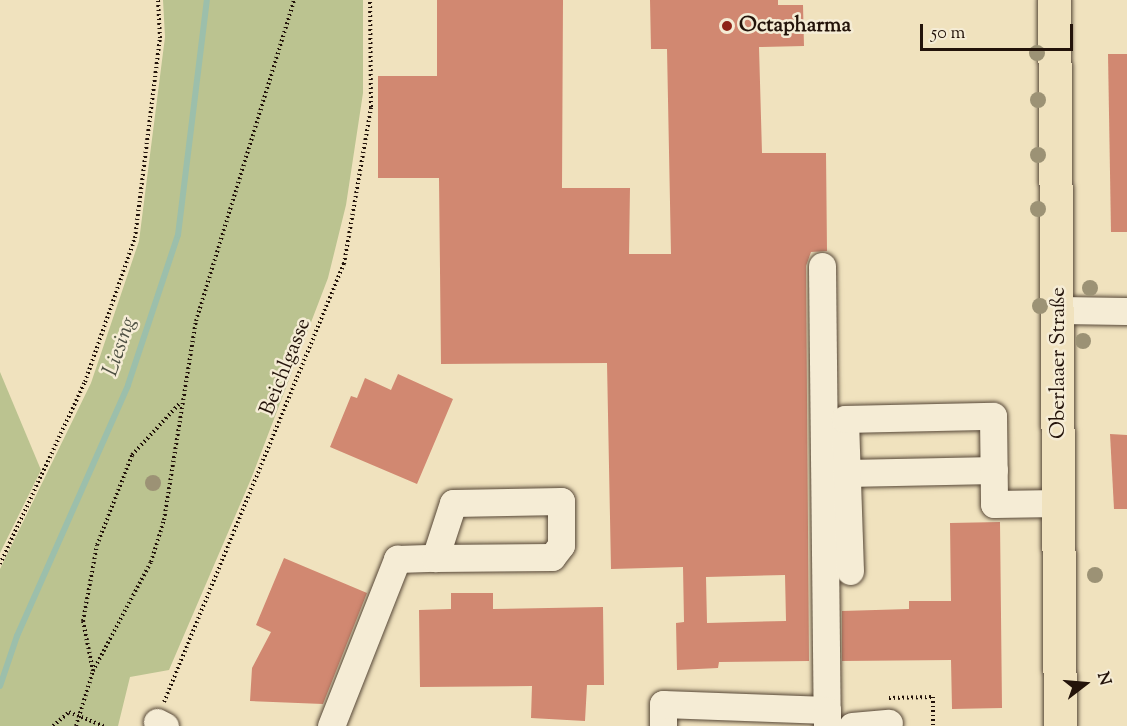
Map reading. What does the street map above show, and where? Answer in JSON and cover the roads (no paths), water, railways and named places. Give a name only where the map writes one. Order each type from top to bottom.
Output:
[{"type":"main road","name":"Oberlaaer Straße","points":[[1054,0],[1059,310],[1060,726]]},
{"type":"street","points":[[663,726],[663,704],[827,718],[822,266]]},
{"type":"street","points":[[1059,310],[1127,311]]},
{"type":"street","points":[[850,572],[845,419],[993,416],[994,504],[1059,503]]},
{"type":"street","points":[[847,473],[994,470]]},
{"type":"street","points":[[331,726],[397,559],[552,557],[561,545],[561,501],[453,502],[435,558]]},
{"type":"street","points":[[852,726],[889,710]]},
{"type":"waterway","name":"Liesing","points":[[0,686],[17,636],[128,385],[178,235],[207,0]]},
{"type":"place","name":"Octapharma","points":[[727,26]]}]
